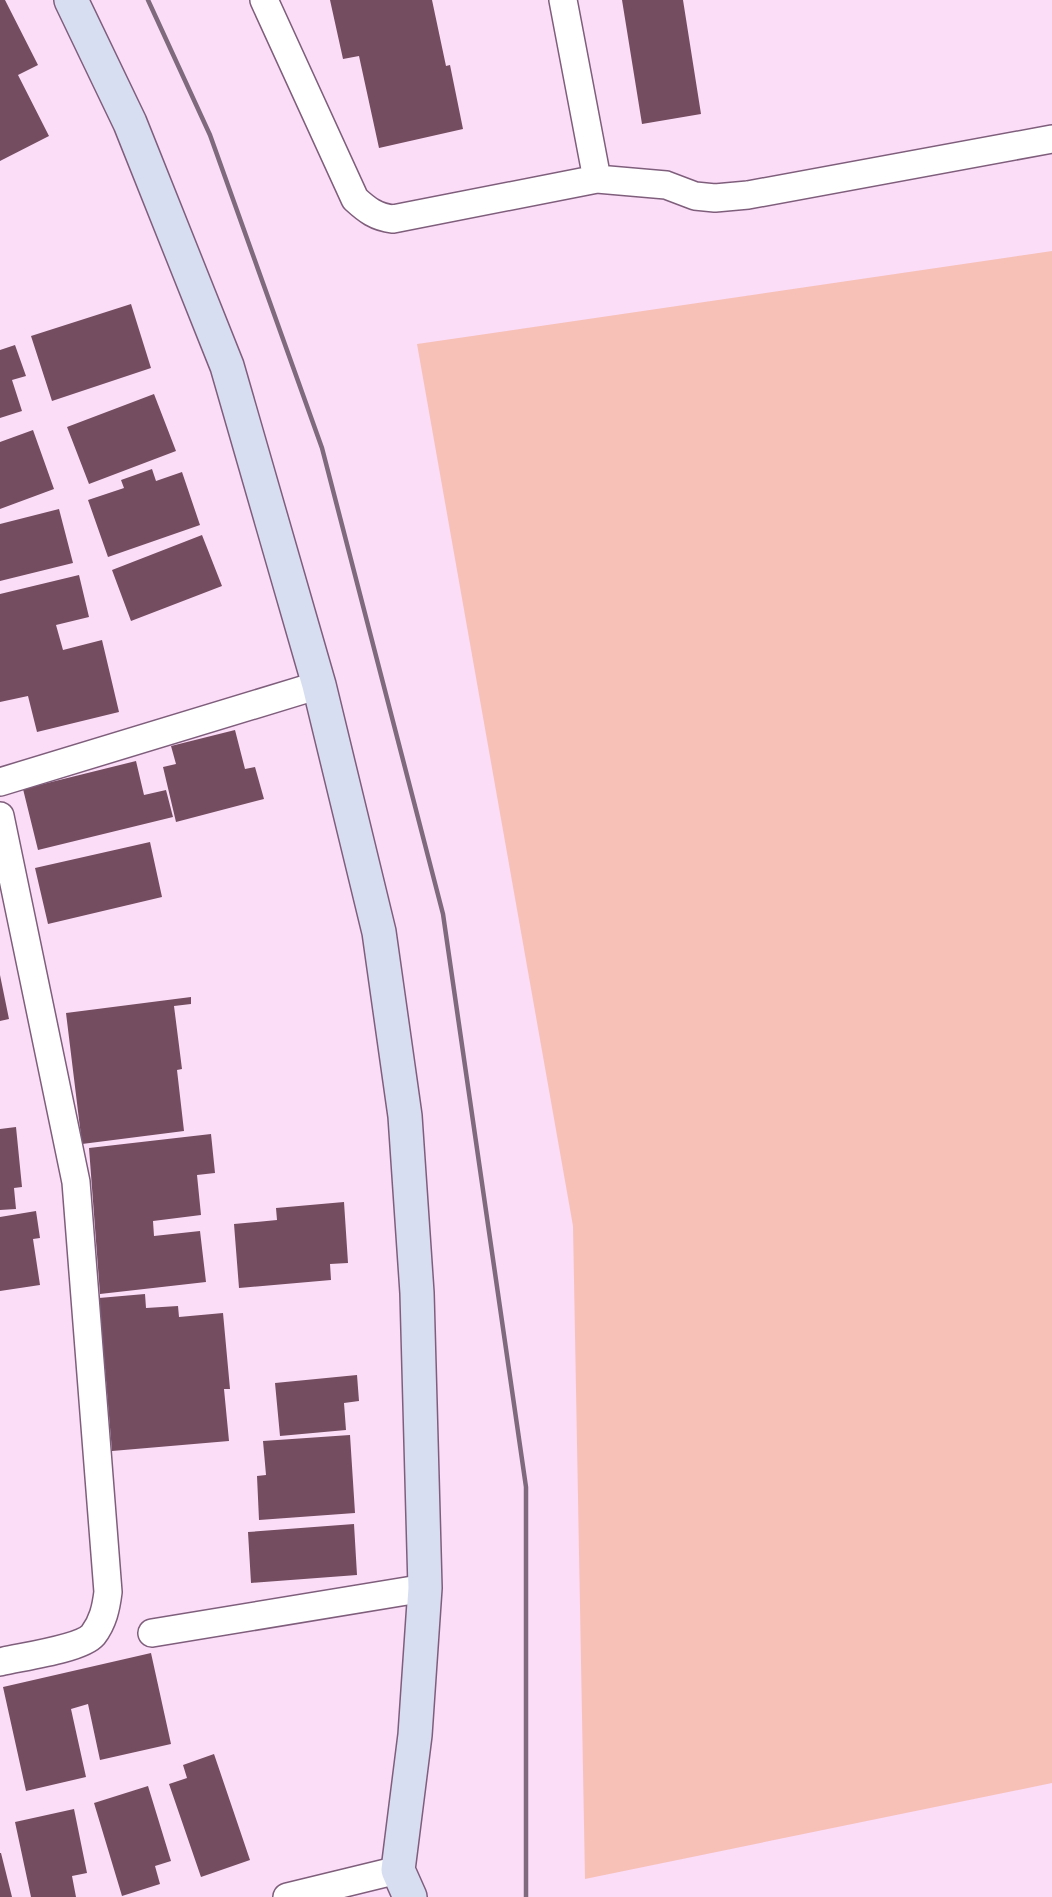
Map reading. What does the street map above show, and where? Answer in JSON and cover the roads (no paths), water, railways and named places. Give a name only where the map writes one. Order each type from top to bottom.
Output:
[{"type":"street","points":[[71,0],[130,123],[227,366],[319,685],[379,932],[405,1116],[417,1293],[425,1588],[404,1884],[287,1897]]},
{"type":"street","points":[[264,0],[355,198],[366,210],[380,217],[393,219],[597,179],[666,185],[695,196],[715,198],[748,195],[1052,139]]},
{"type":"street","points":[[563,0],[597,179]]},
{"type":"street","points":[[0,782],[319,685]]},
{"type":"street","points":[[0,816],[76,1182],[108,1592],[104,1617],[92,1636],[78,1644],[0,1662]]},
{"type":"street","points":[[152,1633],[425,1588]]},
{"type":"railway","points":[[148,0],[210,135],[322,448],[443,914],[526,1487],[526,1897]]}]
